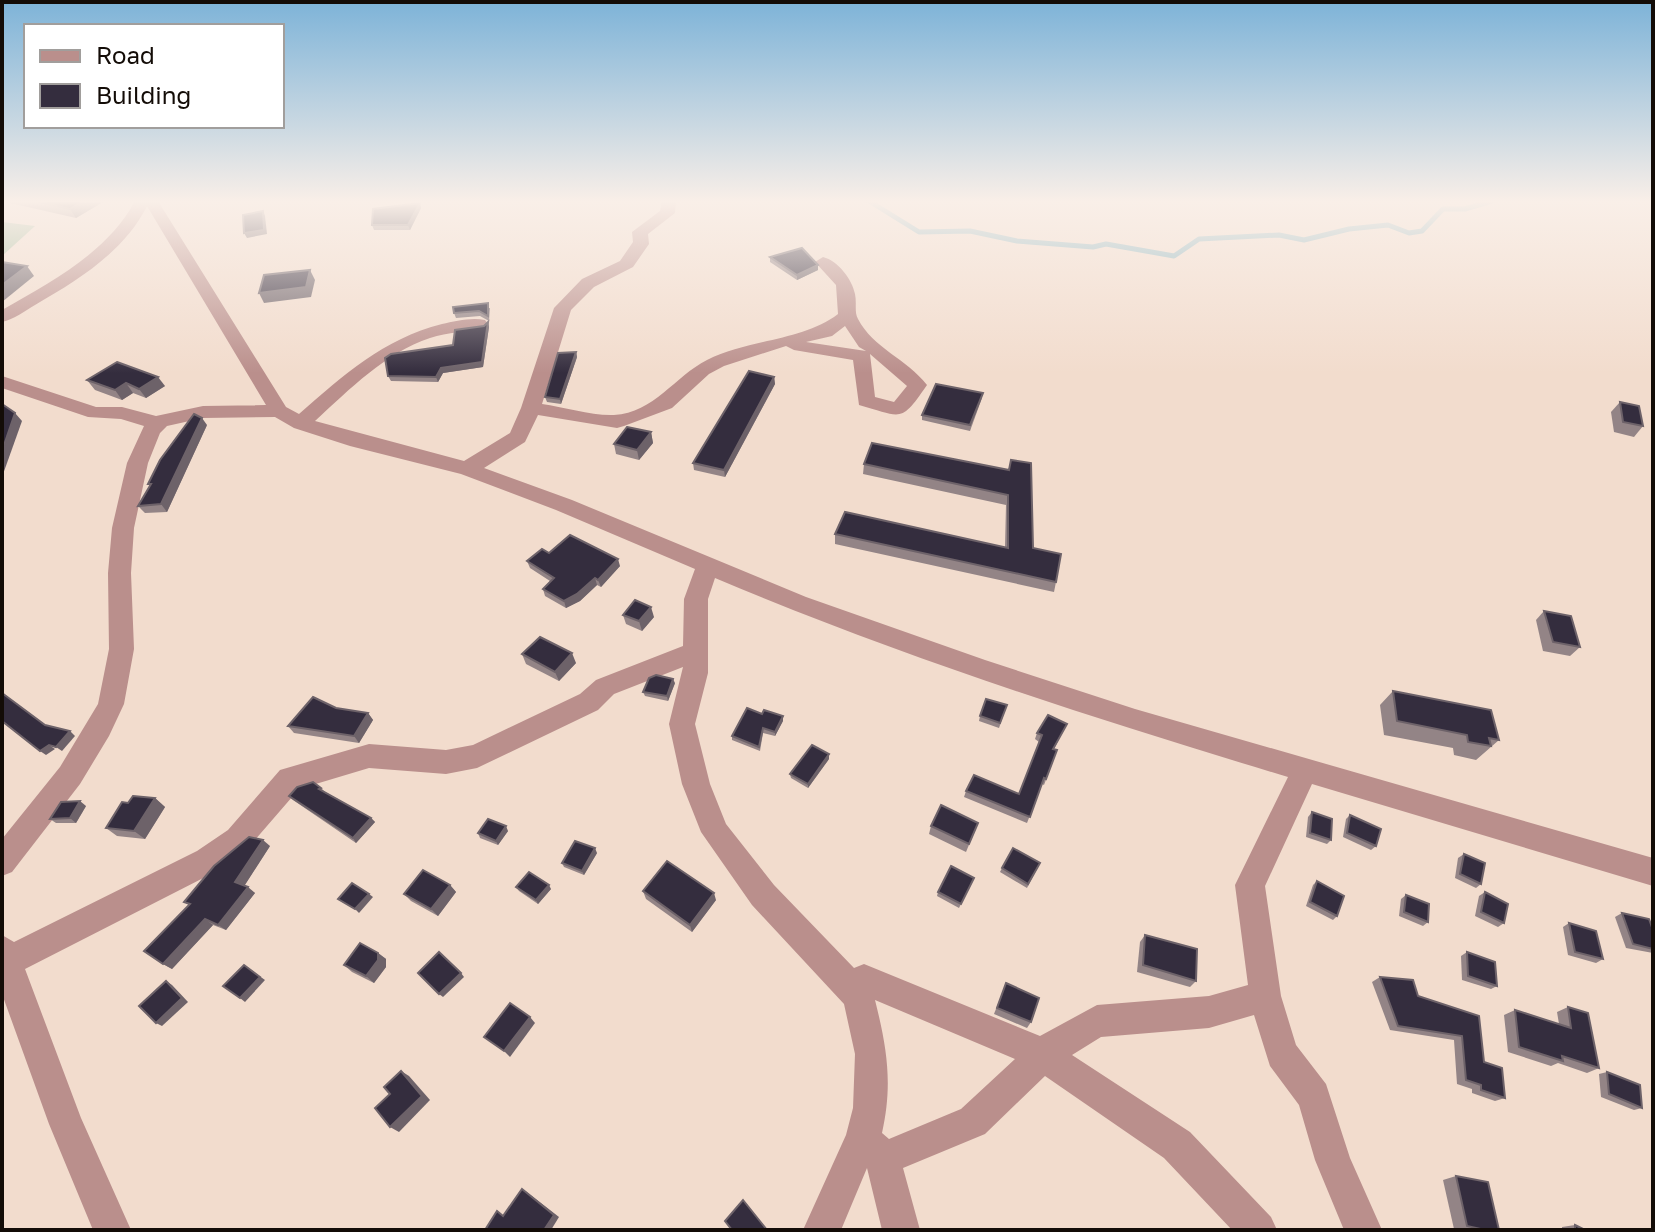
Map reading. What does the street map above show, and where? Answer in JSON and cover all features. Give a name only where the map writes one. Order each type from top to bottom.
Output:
[{"type":"street","points":[[2,317],[75,273],[91,258]]},
{"type":"street","points":[[186,258],[279,411]]},
{"type":"street","points":[[467,469],[518,437],[531,408],[563,308],[588,283],[627,264],[630,258]]},
{"type":"street","points":[[823,262],[841,277],[848,295],[847,316],[865,343],[890,359],[917,385],[899,409],[866,401],[862,356]]},
{"type":"street","points":[[531,408],[617,422],[665,404],[702,370],[717,362],[759,346],[826,332],[847,316]]},
{"type":"street","points":[[301,423],[385,350],[409,339],[458,325],[479,324]]},
{"type":"street","points":[[782,342],[890,359]]},
{"type":"street","points":[[2,382],[95,413],[122,413],[157,423]]},
{"type":"street","points":[[2,862],[90,744],[111,701],[118,680],[123,638],[120,557],[135,470],[149,430],[157,423],[190,413],[279,411],[301,423],[405,455],[467,469],[709,564],[798,603],[979,668],[1135,720],[1653,872]]},
{"type":"street","points":[[709,564],[696,599],[695,673],[682,724],[696,784],[715,832],[743,870],[858,996],[872,1054],[870,1108],[873,1148],[901,1230]]},
{"type":"street","points":[[112,1230],[66,1124],[3,959],[207,861],[238,839],[290,779],[369,756],[446,762],[477,756],[589,702],[605,687],[696,651]]},
{"type":"street","points":[[1305,771],[1250,885],[1265,996],[1282,1054],[1314,1096],[1333,1160],[1363,1230]]},
{"type":"street","points":[[864,980],[969,1021],[1042,1054],[1177,1145],[1258,1230]]},
{"type":"street","points":[[822,1230],[873,1148],[973,1122],[1009,1090],[1042,1054],[1097,1021],[1209,1012],[1265,996]]},
{"type":"building","points":[[772,258],[812,258],[818,265],[797,275]]},
{"type":"building","points":[[2,262],[27,266],[2,285]]},
{"type":"building","points":[[310,270],[306,287],[259,293],[264,275]]},
{"type":"building","points":[[488,303],[488,316],[479,311],[454,313],[453,307]]},
{"type":"building","points":[[488,322],[482,362],[441,368],[436,377],[388,376],[385,358],[391,354],[453,345],[455,330],[484,326]]},
{"type":"building","points":[[576,352],[560,399],[545,397],[558,353]]},
{"type":"building","points":[[117,362],[158,377],[139,389],[126,383],[115,390],[87,380]]},
{"type":"building","points":[[749,371],[774,377],[724,470],[693,463]]},
{"type":"building","points":[[936,384],[983,393],[970,425],[922,415]]},
{"type":"building","points":[[1620,402],[1639,406],[1643,426],[1623,422]]},
{"type":"building","points":[[2,404],[15,413],[2,451]]},
{"type":"building","points":[[194,414],[202,418],[161,504],[138,506],[160,460]]},
{"type":"building","points":[[627,427],[651,432],[637,450],[614,444]]},
{"type":"building","points":[[872,443],[1009,470],[1011,460],[1031,463],[1033,548],[1061,554],[1056,582],[835,534],[845,512],[1008,548],[1008,495],[864,464]]},
{"type":"building","points":[[570,535],[618,559],[598,580],[595,578],[564,601],[543,589],[554,578],[527,561],[542,549],[549,553]]},
{"type":"building","points":[[635,600],[651,607],[639,621],[623,615]]},
{"type":"building","points":[[1544,611],[1571,616],[1580,647],[1553,642]]},
{"type":"building","points":[[540,637],[572,653],[555,672],[522,654]]},
{"type":"building","points":[[656,675],[673,679],[667,696],[643,692],[649,678]]},
{"type":"building","points":[[1393,691],[1491,710],[1499,740],[1489,738],[1491,746],[1468,742],[1467,735],[1397,721]]},
{"type":"building","points":[[2,693],[45,725],[70,731],[56,747],[49,745],[40,751],[2,721]]},
{"type":"building","points":[[313,697],[336,708],[368,713],[354,736],[288,726]]},
{"type":"building","points":[[986,699],[1007,705],[1000,723],[980,716]]},
{"type":"building","points":[[747,708],[762,714],[764,710],[783,716],[775,732],[763,728],[759,747],[732,736]]},
{"type":"building","points":[[1048,715],[1067,724],[1053,749],[1057,750],[1030,817],[966,791],[974,775],[1019,794],[1042,735],[1037,733]]},
{"type":"building","points":[[812,745],[829,754],[808,784],[790,774]]},
{"type":"building","points":[[313,782],[319,789],[371,818],[353,838],[289,796],[297,787]]},
{"type":"building","points":[[133,796],[155,798],[134,831],[106,828],[122,802],[128,803]]},
{"type":"building","points":[[80,801],[70,818],[50,819],[61,802]]},
{"type":"building","points":[[941,805],[978,823],[969,844],[931,826]]},
{"type":"building","points":[[1312,812],[1332,819],[1331,840],[1310,833]]},
{"type":"building","points":[[1350,815],[1381,829],[1376,846],[1347,833]]},
{"type":"building","points":[[488,819],[506,826],[496,841],[478,833]]},
{"type":"building","points":[[249,837],[263,840],[235,882],[248,887],[218,925],[205,919],[163,964],[144,951],[190,904],[184,902],[214,866]]},
{"type":"building","points":[[575,841],[595,848],[582,871],[562,863]]},
{"type":"building","points":[[1013,848],[1040,863],[1028,884],[1002,868]]},
{"type":"building","points":[[1464,854],[1485,863],[1481,884],[1460,874]]},
{"type":"building","points":[[667,861],[714,893],[690,925],[643,891]]},
{"type":"building","points":[[951,866],[974,878],[961,904],[938,892]]},
{"type":"building","points":[[423,870],[450,885],[431,909],[404,894]]},
{"type":"building","points":[[529,872],[549,885],[536,900],[516,887]]},
{"type":"building","points":[[1317,881],[1344,896],[1337,916],[1310,902]]},
{"type":"building","points":[[352,883],[369,894],[355,909],[338,899]]},
{"type":"building","points":[[1485,892],[1508,904],[1504,923],[1481,912]]},
{"type":"building","points":[[1406,895],[1429,904],[1428,922],[1404,912]]},
{"type":"building","points":[[1622,913],[1649,919],[1653,930],[1653,949],[1633,944]]},
{"type":"building","points":[[1569,923],[1596,931],[1603,959],[1575,952]]},
{"type":"building","points":[[1145,935],[1197,949],[1196,981],[1143,965]]},
{"type":"building","points":[[360,943],[378,953],[378,960],[366,976],[344,965]]},
{"type":"building","points":[[439,952],[461,973],[439,994],[418,973]]},
{"type":"building","points":[[1467,952],[1495,962],[1497,986],[1468,976]]},
{"type":"building","points":[[244,965],[260,977],[240,998],[223,986]]},
{"type":"building","points":[[1380,977],[1413,980],[1418,996],[1479,1016],[1484,1062],[1502,1068],[1505,1098],[1481,1090],[1481,1085],[1466,1080],[1462,1036],[1398,1026]]},
{"type":"building","points":[[166,981],[182,998],[156,1023],[139,1006]]},
{"type":"building","points":[[1006,983],[1039,998],[1031,1022],[997,1008]]},
{"type":"building","points":[[510,1003],[530,1017],[504,1051],[484,1037]]},
{"type":"building","points":[[1568,1007],[1588,1013],[1599,1068],[1519,1047],[1515,1010],[1571,1028]]},
{"type":"building","points":[[401,1071],[422,1096],[390,1127],[375,1108],[390,1094],[384,1087]]},
{"type":"building","points":[[1607,1072],[1640,1085],[1642,1108],[1609,1094]]},
{"type":"building","points":[[1456,1176],[1488,1182],[1499,1230],[1467,1226]]},
{"type":"building","points":[[522,1189],[554,1215],[544,1230],[485,1230],[497,1211],[503,1216]]},
{"type":"building","points":[[743,1200],[767,1230],[732,1230],[725,1221]]}]
